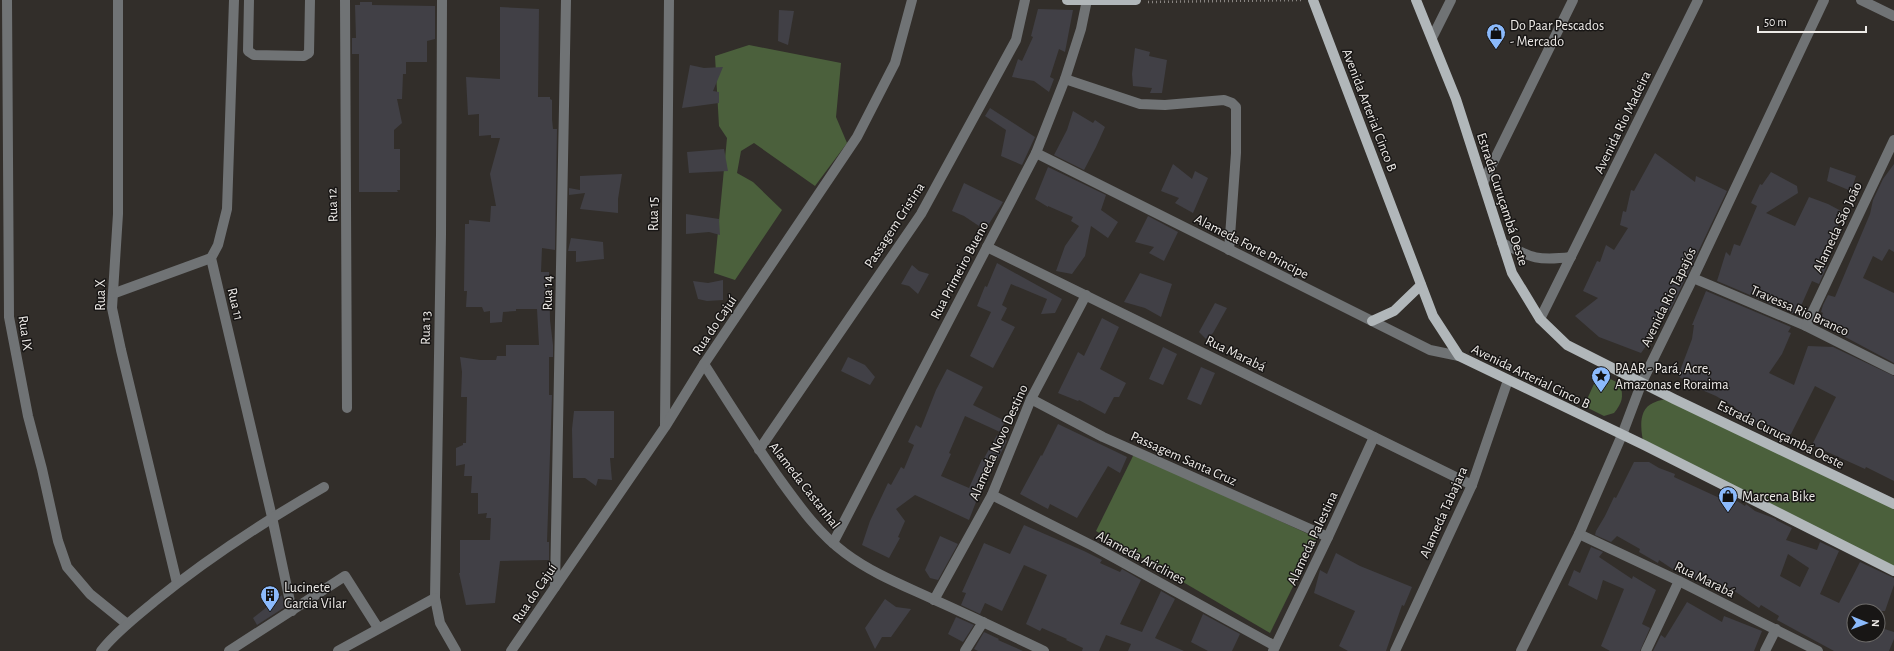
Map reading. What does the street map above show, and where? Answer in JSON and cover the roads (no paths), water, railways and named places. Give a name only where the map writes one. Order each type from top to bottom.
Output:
[{"type":"main road","points":[[1067,0],[1136,0]]},
{"type":"main road","name":"Avenida Arterial Cinco B","points":[[1314,0],[1433,316],[1459,356],[1894,570]]},
{"type":"main road","name":"Estrada Curuçambá Oeste","points":[[1416,0],[1456,99],[1512,274],[1540,319],[1567,345],[1894,504]]},
{"type":"main road","points":[[1372,321],[1394,310],[1421,285]]},
{"type":"street","name":"Rua IX","points":[[7,0],[9,317],[28,416],[42,469],[58,541],[67,567],[90,594],[127,624]]},
{"type":"street","name":"Rua X","points":[[118,0],[118,214],[112,308],[177,583]]},
{"type":"street","points":[[114,292],[211,258],[218,245],[227,209],[234,0]]},
{"type":"street","points":[[249,0],[248,51],[254,55],[304,56],[309,53],[310,0]]},
{"type":"street","name":"Rua 12","points":[[345,0],[347,408]]},
{"type":"street","name":"Rua 13","points":[[442,0],[441,235],[435,598],[440,624],[456,651]]},
{"type":"street","name":"Rua 14","points":[[555,587],[566,0]]},
{"type":"street","name":"Rua 15","points":[[665,427],[669,0]]},
{"type":"street","name":"Rua do Cajuí","points":[[511,651],[665,427],[704,364],[857,137],[876,104],[896,63],[912,0]]},
{"type":"street","name":"Passagem Cristina","points":[[759,450],[921,214],[1016,40],[1025,0]]},
{"type":"street","name":"Rua Primeiro Bueno","points":[[833,543],[1036,153],[1065,79],[1081,29],[1087,0]]},
{"type":"street","points":[[1432,38],[1450,0]]},
{"type":"street","points":[[1483,183],[1573,0]]},
{"type":"street","name":"Avenida Rio Madeira","points":[[1540,319],[1698,0]]},
{"type":"street","name":"Avenida Rio Tapajós","points":[[1521,651],[1579,534],[1622,435],[1642,382],[1693,278],[1824,0]]},
{"type":"street","points":[[1861,0],[1894,16]]},
{"type":"street","points":[[1065,79],[1140,104],[1165,105],[1224,100],[1232,103],[1236,107],[1236,153],[1229,250]]},
{"type":"street","name":"Alameda São João","points":[[1806,326],[1894,140]]},
{"type":"street","name":"Alameda Forte Principe","points":[[1036,153],[1430,350],[1459,356]]},
{"type":"street","points":[[1502,243],[1537,259],[1547,260],[1571,257]]},
{"type":"street","name":"Rua Marabá","points":[[987,247],[1374,436],[1472,486]]},
{"type":"street","name":"Rua 11","points":[[211,258],[272,517],[292,610]]},
{"type":"street","name":"Travessa Rio Branco","points":[[1693,278],[1806,326],[1894,370]]},
{"type":"street","name":"Alameda Novo Destino","points":[[934,600],[992,495],[1032,399],[1086,295]]},
{"type":"street","name":"Alameda Castanhal","points":[[704,364],[759,450],[816,526],[833,543],[863,566],[907,588],[1044,651]]},
{"type":"street","name":"Alameda Tabajara","points":[[1395,651],[1472,486],[1508,380]]},
{"type":"street","name":"Passagem Santa Cruz","points":[[1032,399],[1103,437],[1328,537]]},
{"type":"street","name":"Alameda Palestina","points":[[1274,648],[1328,537],[1374,436]]},
{"type":"street","points":[[101,651],[127,624],[177,583],[272,517],[324,487]]},
{"type":"street","name":"Alameda Ariclines","points":[[992,495],[1093,546],[1274,648]]},
{"type":"street","name":"Rua Marabá","points":[[1579,534],[1679,581],[1818,651]]},
{"type":"street","points":[[229,651],[345,576],[378,628]]},
{"type":"street","points":[[1646,651],[1679,581]]},
{"type":"street","points":[[338,651],[435,598]]},
{"type":"street","points":[[965,651],[983,622]]},
{"type":"street","points":[[1765,651],[1776,629]]},
{"type":"place","name":"Do Paar Pescados - Mercado","points":[[1496,50]]},
{"type":"place","name":"PAAR - Pará, Acre, Amazonas e Roraima","points":[[1601,393]]},
{"type":"place","name":"Marcena Bike","points":[[1728,513]]},
{"type":"place","name":"Lucinete Garcia Vilar","points":[[270,612]]}]
